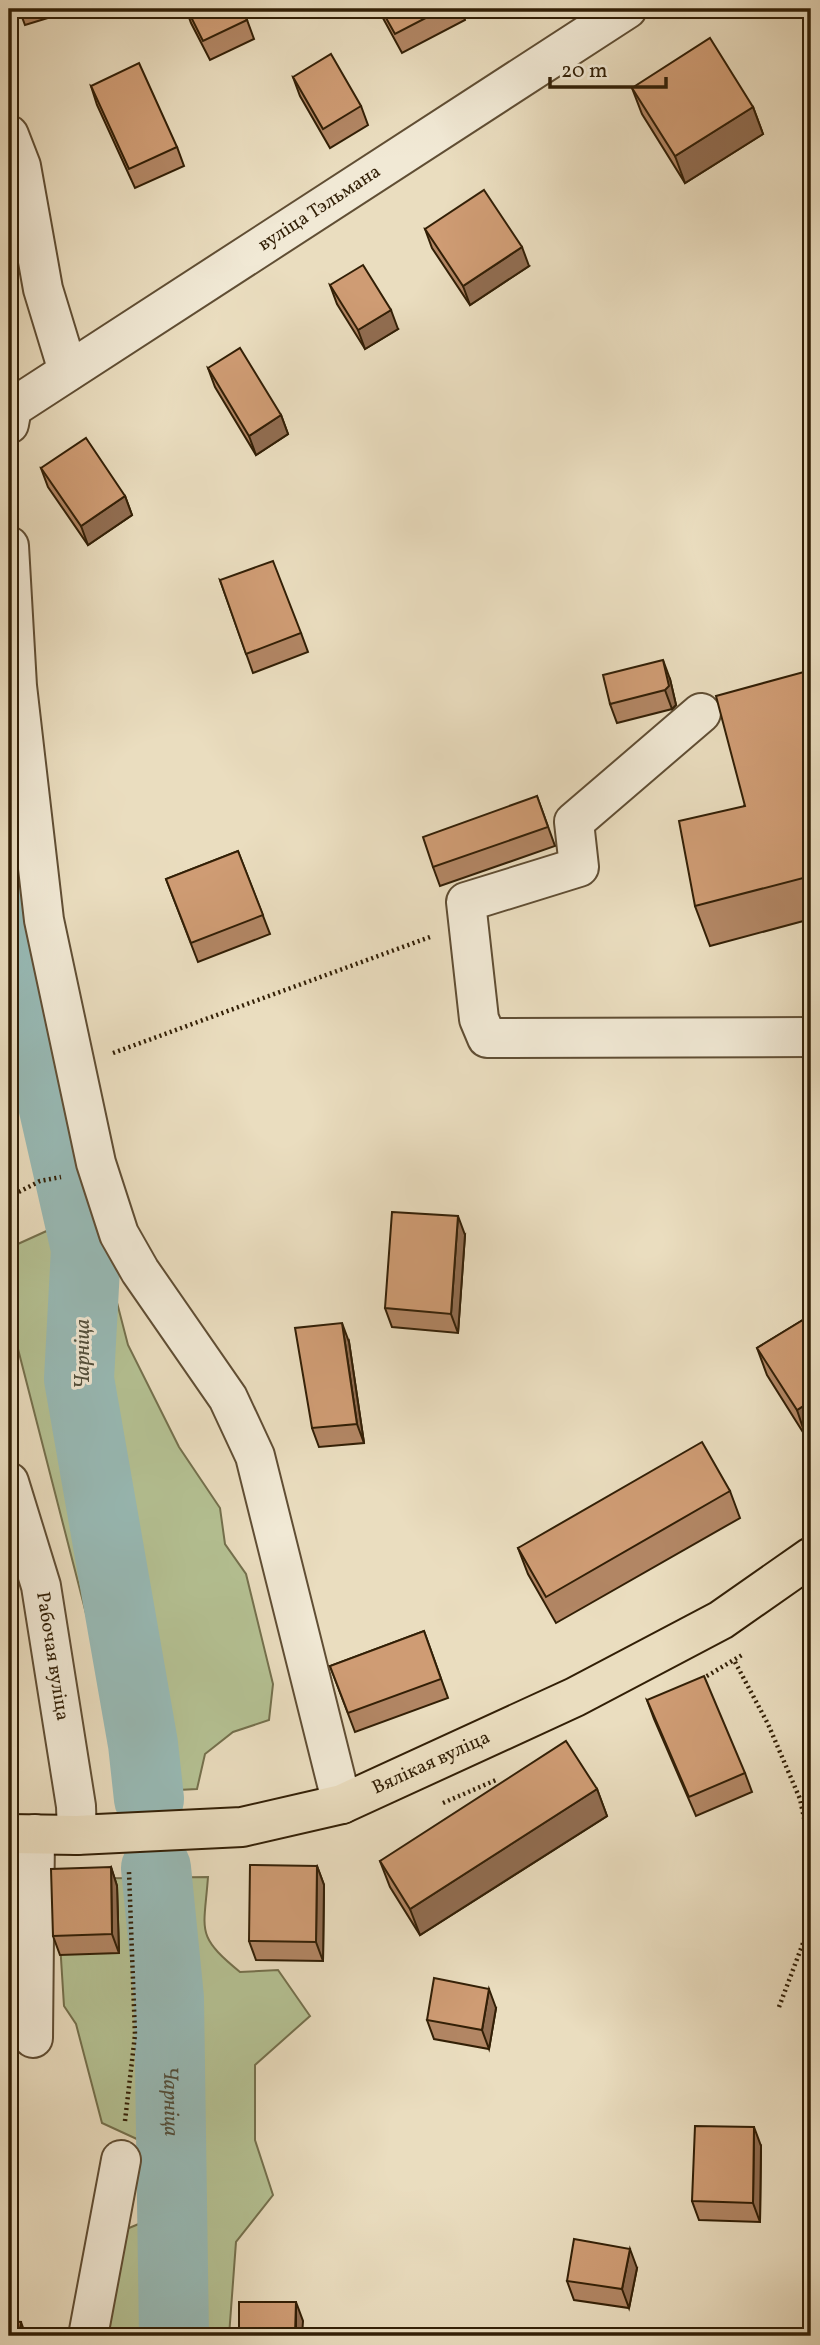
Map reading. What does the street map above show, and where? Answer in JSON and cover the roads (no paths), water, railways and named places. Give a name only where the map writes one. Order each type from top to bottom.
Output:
[{"type":"main road","name":"Вялікая вуліца","points":[[22,1834],[77,1835],[242,1827],[342,1804],[587,1691],[721,1620],[811,1557]]},
{"type":"street","name":"вуліца Тэльмана","points":[[10,416],[68,371],[627,9]]},
{"type":"street","points":[[9,135],[21,166],[43,289],[68,371]]},
{"type":"street","points":[[9,546],[17,686],[44,920],[96,1163],[119,1234],[140,1271],[228,1398],[255,1456],[342,1804]]},
{"type":"street","points":[[701,713],[574,822],[579,867],[466,902],[479,1020],[486,1038],[811,1037]]},
{"type":"street","name":"Рабочая вуліца","points":[[9,1482],[41,1586],[76,1806],[77,1835]]},
{"type":"street","points":[[22,1834],[33,2038]]},
{"type":"street","points":[[88,2336],[121,2160]]},
{"type":"waterway","name":"Чарніца","points":[[9,912],[86,1249],[79,1379],[143,1744],[149,1799]]},
{"type":"waterway","name":"Чарніца","points":[[156,1868],[169,1998],[174,2336]]}]
